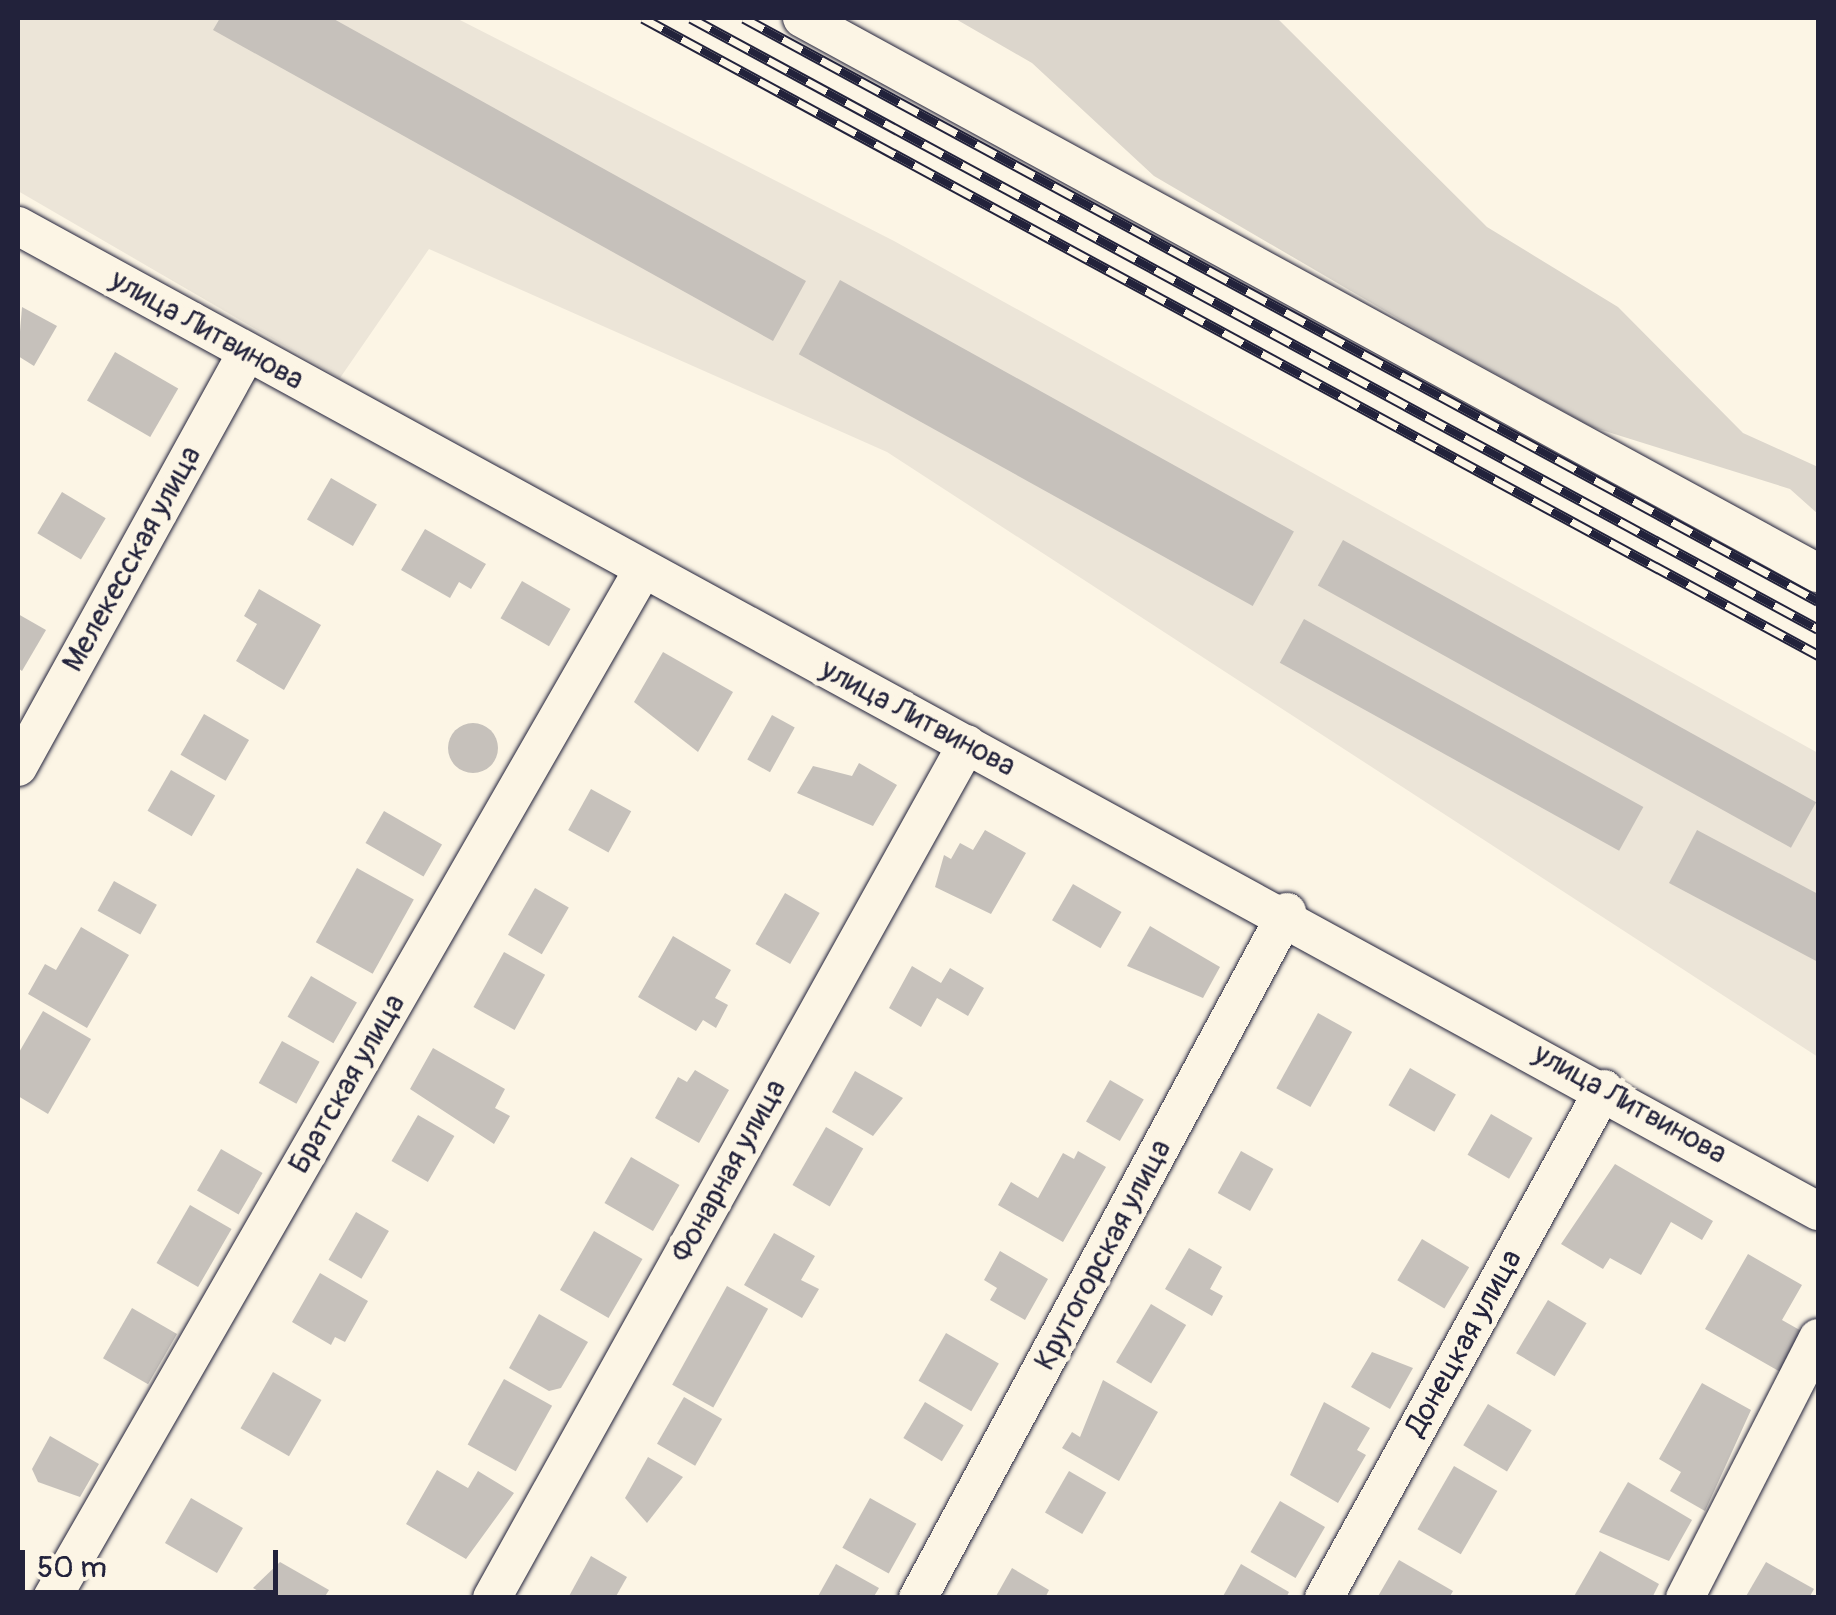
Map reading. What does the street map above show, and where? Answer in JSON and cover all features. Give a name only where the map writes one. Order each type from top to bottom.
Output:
[{"type":"street","points":[[802,18],[1818,573]]},
{"type":"street","name":"улица Литвинова","points":[[18,226],[642,570],[1288,912],[1818,1210]]},
{"type":"street","name":"Мелекесская улица","points":[[18,767],[247,352]]},
{"type":"street","name":"Братская улица","points":[[52,1598],[642,570]]},
{"type":"street","name":"Фонарная улица","points":[[492,1598],[967,744]]},
{"type":"street","name":"Крутогорская улица","points":[[918,1598],[1288,912]]},
{"type":"street","name":"Донецкая улица","points":[[1324,1598],[1604,1089]]},
{"type":"street","points":[[1685,1598],[1818,1338]]},
{"type":"shaded area","points":[[18,18],[456,18],[894,241],[1818,753],[1818,1057],[887,452],[429,249],[340,378],[18,191]]},
{"type":"shaded area","points":[[954,18],[1277,18],[1487,227],[1618,307],[1743,433],[1818,467],[1818,514],[1790,489],[1592,427],[1428,336],[1154,176],[1032,63]]},
{"type":"building","points":[[220,18],[332,18],[806,281],[773,341],[213,30]]},
{"type":"building","points":[[840,280],[1294,532],[1253,606],[799,354]]},
{"type":"building","points":[[22,307],[57,326],[34,366],[18,356]]},
{"type":"building","points":[[115,352],[178,388],[150,437],[87,400]]},
{"type":"building","points":[[331,478],[377,504],[353,546],[307,520]]},
{"type":"building","points":[[62,492],[106,518],[81,559],[37,533]]},
{"type":"building","points":[[425,529],[486,564],[471,589],[459,582],[450,598],[401,570]]},
{"type":"building","points":[[1343,540],[1816,802],[1791,848],[1318,585]]},
{"type":"building","points":[[522,581],[570,609],[549,646],[500,618]]},
{"type":"building","points":[[259,589],[321,625],[284,690],[236,661],[257,624],[244,616]]},
{"type":"building","points":[[18,614],[46,630],[22,671],[18,668]]},
{"type":"building","points":[[1304,619],[1643,807],[1619,851],[1280,663]]},
{"type":"building","points":[[663,652],[733,692],[698,752],[634,702]]},
{"type":"building","points":[[204,714],[249,740],[226,781],[180,755]]},
{"type":"building","points":[[772,715],[795,728],[770,772],[747,760]]},
{"type":"building","points":[[473,723],[491,730],[498,748],[491,766],[473,773],[455,766],[448,748],[455,730]]},
{"type":"building","points":[[859,763],[897,785],[873,826],[797,793],[813,766],[852,776]]},
{"type":"building","points":[[171,770],[215,796],[192,836],[148,811]]},
{"type":"building","points":[[591,789],[631,811],[608,852],[568,830]]},
{"type":"building","points":[[384,811],[442,844],[424,877],[366,843]]},
{"type":"building","points":[[985,830],[1026,853],[991,914],[935,887],[944,855],[951,859],[960,843],[973,850]]},
{"type":"building","points":[[1697,830],[1818,894],[1818,962],[1669,883]]},
{"type":"building","points":[[357,868],[414,900],[373,974],[316,942]]},
{"type":"building","points":[[114,881],[157,905],[140,934],[98,911]]},
{"type":"building","points":[[1073,884],[1121,912],[1100,948],[1052,920]]},
{"type":"building","points":[[535,888],[569,908],[542,954],[508,935]]},
{"type":"building","points":[[785,893],[820,913],[790,964],[756,944]]},
{"type":"building","points":[[1150,926],[1220,967],[1203,998],[1127,966]]},
{"type":"building","points":[[81,927],[129,955],[87,1028],[28,994],[45,964],[56,970]]},
{"type":"building","points":[[673,936],[731,970],[715,998],[728,1005],[716,1028],[703,1020],[696,1031],[638,997]]},
{"type":"building","points":[[504,952],[545,975],[515,1030],[473,1007]]},
{"type":"building","points":[[912,966],[941,983],[950,968],[984,988],[968,1016],[937,998],[921,1027],[889,1008]]},
{"type":"building","points":[[311,976],[357,1002],[333,1043],[287,1017]]},
{"type":"building","points":[[43,1011],[91,1039],[48,1114],[18,1096],[18,1054]]},
{"type":"building","points":[[1318,1013],[1352,1032],[1310,1107],[1276,1088]]},
{"type":"building","points":[[282,1041],[320,1062],[296,1104],[259,1083]]},
{"type":"building","points":[[433,1048],[505,1089],[495,1108],[510,1116],[494,1144],[410,1089]]},
{"type":"building","points":[[1410,1068],[1456,1094],[1434,1132],[1388,1105]]},
{"type":"building","points":[[695,1070],[729,1090],[699,1143],[655,1118],[678,1077],[687,1082]]},
{"type":"building","points":[[855,1071],[903,1098],[873,1136],[832,1112]]},
{"type":"building","points":[[1110,1080],[1144,1100],[1120,1141],[1086,1122]]},
{"type":"building","points":[[1491,1114],[1533,1138],[1509,1179],[1468,1155]]},
{"type":"building","points":[[418,1115],[454,1136],[428,1182],[392,1161]]},
{"type":"building","points":[[826,1127],[863,1148],[830,1207],[792,1185]]},
{"type":"building","points":[[221,1149],[263,1173],[239,1215],[197,1191]]},
{"type":"building","points":[[1078,1151],[1106,1167],[1063,1242],[998,1205],[1011,1182],[1038,1198],[1063,1153],[1074,1159]]},
{"type":"building","points":[[1241,1151],[1273,1169],[1250,1211],[1218,1193]]},
{"type":"building","points":[[631,1157],[679,1185],[653,1231],[604,1203]]},
{"type":"building","points":[[1615,1164],[1713,1221],[1702,1240],[1671,1222],[1641,1275],[1610,1258],[1603,1269],[1561,1244]]},
{"type":"building","points":[[190,1205],[232,1229],[198,1287],[156,1263]]},
{"type":"building","points":[[356,1212],[389,1231],[361,1279],[329,1260]]},
{"type":"building","points":[[594,1231],[642,1259],[608,1318],[560,1290]]},
{"type":"building","points":[[774,1233],[815,1256],[801,1280],[819,1289],[802,1318],[744,1285]]},
{"type":"building","points":[[1422,1239],[1469,1267],[1444,1308],[1397,1280]]},
{"type":"building","points":[[1189,1248],[1222,1267],[1210,1289],[1223,1296],[1212,1316],[1165,1289]]},
{"type":"building","points":[[1000,1251],[1048,1279],[1025,1320],[990,1300],[997,1288],[984,1280]]},
{"type":"building","points":[[1748,1254],[1802,1285],[1782,1320],[1805,1333],[1782,1373],[1705,1329]]},
{"type":"building","points":[[320,1273],[368,1301],[345,1342],[335,1337],[331,1345],[292,1322]]},
{"type":"building","points":[[727,1286],[768,1309],[713,1408],[672,1385]]},
{"type":"building","points":[[1548,1300],[1587,1323],[1555,1376],[1516,1353]]},
{"type":"building","points":[[1151,1304],[1186,1325],[1151,1383],[1116,1362]]},
{"type":"building","points":[[132,1308],[177,1334],[148,1384],[103,1358]]},
{"type":"building","points":[[539,1314],[588,1342],[561,1388],[549,1391],[509,1368]]},
{"type":"building","points":[[946,1333],[999,1364],[971,1411],[918,1381]]},
{"type":"building","points":[[1372,1352],[1413,1368],[1390,1409],[1351,1387]]},
{"type":"building","points":[[273,1372],[321,1400],[289,1456],[240,1428]]},
{"type":"building","points":[[504,1379],[552,1406],[516,1471],[468,1445]]},
{"type":"building","points":[[1103,1380],[1158,1412],[1119,1481],[1062,1448],[1072,1432],[1080,1437]]},
{"type":"building","points":[[1702,1383],[1751,1410],[1705,1511],[1670,1491],[1681,1472],[1659,1459]]},
{"type":"building","points":[[684,1397],[722,1419],[695,1466],[657,1444]]},
{"type":"building","points":[[925,1402],[964,1425],[942,1461],[903,1438]]},
{"type":"building","points":[[1324,1402],[1370,1428],[1357,1450],[1366,1455],[1338,1503],[1290,1475]]},
{"type":"building","points":[[1488,1404],[1532,1430],[1507,1471],[1463,1445]]},
{"type":"building","points":[[50,1436],[99,1464],[80,1497],[38,1482],[32,1469]]},
{"type":"building","points":[[648,1457],[683,1477],[647,1523],[625,1498]]},
{"type":"building","points":[[1454,1466],[1497,1491],[1461,1554],[1418,1529]]},
{"type":"building","points":[[437,1470],[468,1488],[478,1471],[514,1493],[466,1559],[406,1524]]},
{"type":"building","points":[[1069,1471],[1106,1492],[1082,1534],[1045,1513]]},
{"type":"building","points":[[1628,1482],[1692,1520],[1669,1561],[1599,1532]]},
{"type":"building","points":[[191,1498],[243,1528],[217,1573],[165,1543]]},
{"type":"building","points":[[870,1498],[916,1524],[889,1574],[842,1548]]},
{"type":"building","points":[[1280,1501],[1325,1527],[1296,1578],[1250,1552]]},
{"type":"building","points":[[1600,1551],[1659,1584],[1652,1598],[1573,1598]]},
{"type":"building","points":[[591,1556],[627,1577],[615,1598],[568,1598]]},
{"type":"building","points":[[1399,1560],[1453,1591],[1449,1598],[1377,1598]]},
{"type":"building","points":[[280,1562],[329,1590],[324,1598],[270,1598],[253,1588]]},
{"type":"building","points":[[1766,1562],[1814,1589],[1809,1598],[1745,1598]]},
{"type":"building","points":[[836,1564],[879,1588],[873,1598],[817,1598]]},
{"type":"building","points":[[1241,1564],[1289,1592],[1286,1598],[1222,1598]]},
{"type":"building","points":[[1012,1568],[1049,1590],[1045,1598],[995,1598]]},
{"type":"railway","points":[[643,18],[1818,655]]},
{"type":"railway","points":[[691,18],[1818,629]]},
{"type":"railway","points":[[744,18],[1818,601]]}]
